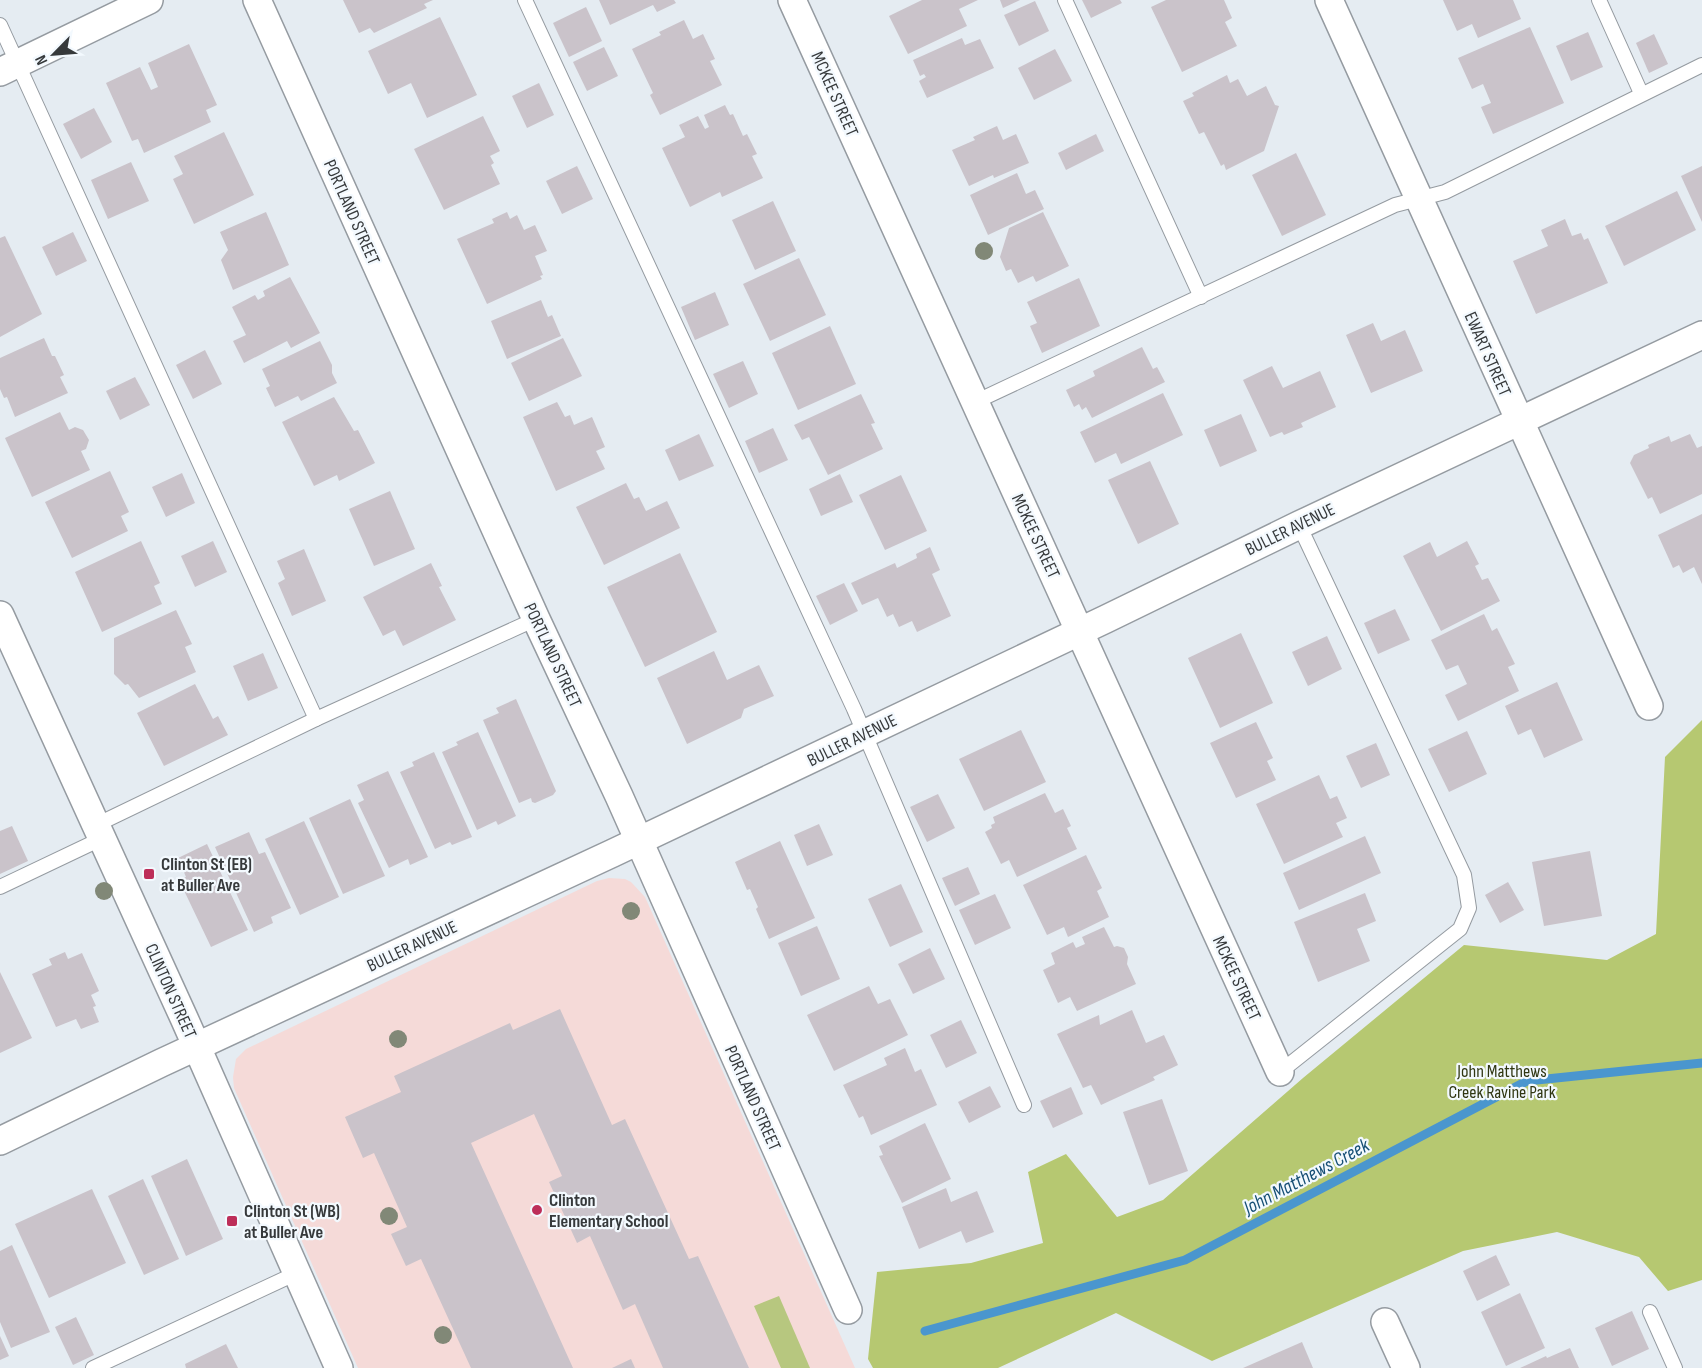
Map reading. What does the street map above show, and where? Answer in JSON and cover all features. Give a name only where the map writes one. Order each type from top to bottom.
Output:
[{"type":"street","points":[[9,68],[149,0]]},
{"type":"street","name":"PORTLAND STREET","points":[[257,0],[848,1310]]},
{"type":"street","name":"MCKEE STREET","points":[[792,0],[1280,1072]]},
{"type":"street","name":"EWART STREET","points":[[1329,0],[1649,706]]},
{"type":"street","name":"BULLER AVENUE","points":[[0,1141],[1080,632],[1299,525],[1702,335]]},
{"type":"street","name":"CLINTON STREET","points":[[0,615],[339,1368]]},
{"type":"street","points":[[1385,1322],[1406,1368]]},
{"type":"lane","points":[[525,0],[865,733],[1024,1105]]},
{"type":"lane","points":[[1065,0],[1201,297]]},
{"type":"lane","points":[[1599,0],[1641,93]]},
{"type":"lane","points":[[0,25],[9,68],[316,720]]},
{"type":"lane","points":[[975,402],[1395,205],[1445,192],[1641,93],[1702,65]]},
{"type":"lane","points":[[1280,1072],[1460,929],[1469,908],[1464,875],[1299,525]]},
{"type":"lane","points":[[0,887],[99,832],[316,720],[536,619]]},
{"type":"lane","points":[[93,1368],[297,1273]]},
{"type":"lane","points":[[1650,1312],[1675,1368]]},
{"type":"shaded area","name":"Clinton Elementary School","points":[[609,878],[625,879],[631,882],[645,897],[855,1368],[358,1368],[234,1088],[236,1059],[246,1049],[597,881]]},
{"type":"green space","name":"John Matthews Creek Ravine Park","points":[[1702,720],[1702,1280],[1668,1291],[1639,1257],[1557,1232],[1463,1251],[1212,1361],[1116,1313],[998,1368],[873,1368],[868,1359],[877,1272],[971,1263],[1043,1243],[1028,1172],[1066,1154],[1117,1217],[1163,1200],[1303,1078],[1464,945],[1607,960],[1656,934],[1665,757]]},
{"type":"green space","points":[[779,1296],[810,1368],[781,1368],[754,1306]]},
{"type":"building","points":[[343,0],[433,0],[424,4],[427,8],[374,33],[370,28],[359,33]]},
{"type":"building","points":[[599,0],[674,0],[676,3],[657,12],[653,5],[610,25]]},
{"type":"building","points":[[922,0],[978,0],[959,9],[967,26],[908,54],[889,16]]},
{"type":"building","points":[[1000,0],[1020,0],[1003,8]]},
{"type":"building","points":[[1082,0],[1120,0],[1122,3],[1091,18]]},
{"type":"building","points":[[1166,0],[1224,0],[1232,18],[1225,22],[1237,46],[1182,72],[1151,7]]},
{"type":"building","points":[[1443,0],[1513,0],[1521,19],[1478,38],[1472,24],[1457,31]]},
{"type":"building","points":[[1035,1],[1049,31],[1019,46],[1004,15]]},
{"type":"building","points":[[586,7],[602,41],[569,57],[553,23]]},
{"type":"building","points":[[440,17],[477,95],[427,118],[411,83],[388,94],[368,51]]},
{"type":"building","points":[[684,20],[693,39],[703,34],[715,59],[710,61],[722,85],[660,115],[650,95],[653,93],[632,49],[661,35],[659,32]]},
{"type":"building","points":[[1530,27],[1564,103],[1493,134],[1481,107],[1491,103],[1483,84],[1472,89],[1458,58]]},
{"type":"building","points":[[1588,32],[1603,67],[1571,81],[1556,46]]},
{"type":"building","points":[[1654,34],[1668,64],[1649,73],[1636,43]]},
{"type":"building","points":[[962,38],[965,45],[980,39],[994,68],[927,98],[919,81],[926,77],[924,74],[920,76],[913,60]]},
{"type":"building","points":[[189,44],[217,105],[206,110],[211,122],[144,153],[138,139],[132,141],[106,83],[140,67],[151,90],[158,87],[148,63]]},
{"type":"building","points":[[604,47],[618,76],[587,91],[573,62]]},
{"type":"building","points":[[1055,49],[1072,81],[1034,100],[1018,68]]},
{"type":"building","points":[[1227,75],[1230,83],[1238,79],[1247,96],[1266,86],[1275,105],[1279,106],[1264,151],[1226,170],[1224,164],[1221,166],[1204,132],[1199,134],[1183,101],[1194,96],[1192,93]]},
{"type":"building","points":[[539,83],[554,115],[527,128],[512,96]]},
{"type":"building","points":[[725,105],[730,115],[733,114],[743,136],[747,134],[757,154],[752,156],[763,178],[722,197],[720,192],[690,207],[662,148],[685,137],[679,125],[698,116],[705,129],[709,127],[704,115]]},
{"type":"building","points":[[94,108],[112,142],[81,159],[63,124]]},
{"type":"building","points":[[483,116],[500,151],[490,156],[494,163],[491,165],[500,184],[444,210],[414,149]]},
{"type":"building","points":[[997,126],[1003,140],[1016,134],[1029,163],[969,186],[952,150],[975,140],[973,137]]},
{"type":"building","points":[[224,132],[254,195],[194,224],[173,179],[183,174],[174,156]]},
{"type":"building","points":[[1096,134],[1104,151],[1066,170],[1058,153]]},
{"type":"building","points":[[1296,153],[1326,215],[1282,236],[1252,175]]},
{"type":"building","points":[[131,162],[149,201],[108,219],[91,180]]},
{"type":"building","points":[[577,166],[593,199],[562,214],[546,181]]},
{"type":"building","points":[[1702,166],[1702,222],[1681,176]]},
{"type":"building","points":[[1017,173],[1026,194],[1035,190],[1044,209],[988,235],[970,195]]},
{"type":"building","points":[[1677,191],[1696,230],[1624,266],[1605,226]]},
{"type":"building","points":[[773,201],[796,251],[755,270],[732,220]]},
{"type":"building","points":[[266,212],[289,265],[233,290],[221,260],[228,250],[220,232]]},
{"type":"building","points":[[507,212],[510,219],[517,215],[524,230],[535,225],[547,251],[535,256],[543,275],[540,276],[542,279],[487,304],[457,239],[494,223],[492,219]]},
{"type":"building","points":[[1043,212],[1069,266],[1036,282],[1033,276],[1018,283],[1011,269],[1006,271],[1000,257],[1009,228]]},
{"type":"building","points":[[1565,219],[1572,236],[1581,233],[1584,240],[1588,238],[1608,283],[1536,314],[1513,261],[1548,246],[1541,230]]},
{"type":"building","points":[[73,232],[87,261],[56,276],[42,247]]},
{"type":"building","points":[[5,236],[42,314],[0,337],[0,238]]},
{"type":"building","points":[[799,258],[826,315],[770,341],[743,284]]},
{"type":"building","points":[[290,277],[320,333],[291,348],[287,341],[244,363],[233,341],[246,335],[232,307],[255,295],[258,300],[265,296],[263,291]]},
{"type":"building","points":[[1079,278],[1100,326],[1042,353],[1030,326],[1037,323],[1027,302]]},
{"type":"building","points":[[715,292],[729,325],[695,340],[681,307]]},
{"type":"building","points":[[541,300],[548,317],[552,315],[561,336],[507,359],[491,321]]},
{"type":"building","points":[[1373,323],[1381,341],[1405,330],[1423,371],[1371,393],[1346,335]]},
{"type":"building","points":[[830,326],[856,384],[798,410],[772,353]]},
{"type":"building","points":[[44,338],[64,375],[60,377],[68,393],[15,417],[7,397],[4,398],[0,389],[0,358]]},
{"type":"building","points":[[563,338],[582,376],[529,401],[511,363]]},
{"type":"building","points":[[320,341],[332,365],[332,373],[337,383],[301,401],[298,396],[275,407],[266,388],[270,386],[262,369]]},
{"type":"building","points":[[1142,347],[1153,369],[1157,367],[1165,382],[1092,418],[1086,407],[1082,410],[1079,404],[1074,407],[1066,390],[1095,376],[1093,371]]},
{"type":"building","points":[[205,350],[222,384],[193,399],[176,365]]},
{"type":"building","points":[[743,361],[758,394],[729,408],[713,374]]},
{"type":"building","points":[[1272,366],[1283,388],[1320,371],[1336,407],[1301,423],[1303,427],[1284,435],[1282,432],[1270,437],[1243,380]]},
{"type":"building","points":[[135,377],[150,405],[120,420],[106,391]]},
{"type":"building","points":[[1163,393],[1183,435],[1121,464],[1116,453],[1095,463],[1080,432]]},
{"type":"building","points":[[861,394],[875,423],[871,424],[883,449],[828,475],[809,437],[802,440],[794,425]]},
{"type":"building","points":[[334,397],[354,431],[358,430],[375,463],[339,481],[337,475],[314,486],[282,422]]},
{"type":"building","points":[[557,402],[565,417],[570,415],[574,425],[592,417],[605,447],[596,451],[605,469],[556,491],[523,417]]},
{"type":"building","points":[[60,412],[69,430],[75,427],[83,430],[89,440],[86,449],[81,451],[90,470],[32,497],[5,438]]},
{"type":"building","points":[[1241,414],[1257,451],[1220,467],[1204,430]]},
{"type":"building","points":[[773,428],[788,460],[759,473],[745,441]]},
{"type":"building","points":[[699,434],[714,466],[679,481],[665,450]]},
{"type":"building","points":[[1690,434],[1697,448],[1702,446],[1702,494],[1660,514],[1652,497],[1648,499],[1630,463],[1634,455],[1649,448],[1648,445],[1669,436],[1671,442]]},
{"type":"building","points":[[1150,461],[1179,524],[1138,544],[1108,480]]},
{"type":"building","points":[[110,471],[129,512],[121,516],[128,531],[72,558],[45,502]]},
{"type":"building","points":[[182,473],[195,503],[166,517],[152,487]]},
{"type":"building","points":[[840,474],[853,502],[821,516],[809,489]]},
{"type":"building","points":[[901,475],[927,531],[885,550],[859,495]]},
{"type":"building","points":[[626,483],[634,499],[639,497],[646,511],[667,501],[680,528],[604,565],[576,507]]},
{"type":"building","points":[[390,491],[415,549],[374,566],[349,509]]},
{"type":"building","points":[[1702,514],[1702,584],[1694,567],[1683,573],[1679,565],[1673,568],[1658,535]]},
{"type":"building","points":[[141,541],[160,583],[154,586],[162,604],[102,632],[75,572]]},
{"type":"building","points":[[213,541],[227,572],[195,587],[181,556]]},
{"type":"building","points":[[1467,541],[1479,564],[1475,566],[1482,580],[1488,578],[1500,601],[1441,631],[1403,556],[1430,542],[1437,557]]},
{"type":"building","points":[[930,547],[940,570],[932,574],[951,616],[917,632],[912,621],[899,627],[893,614],[887,617],[878,598],[862,605],[851,583],[895,563],[897,568],[917,558],[916,554]]},
{"type":"building","points":[[304,549],[326,601],[292,616],[278,583],[285,579],[277,561]]},
{"type":"building","points":[[680,553],[717,632],[645,667],[607,587]]},
{"type":"building","points":[[431,563],[442,586],[439,587],[456,620],[403,646],[395,630],[383,636],[363,597]]},
{"type":"building","points":[[844,583],[858,611],[830,625],[816,596]]},
{"type":"building","points":[[1395,609],[1410,640],[1378,654],[1364,623]]},
{"type":"building","points":[[176,610],[192,644],[185,647],[196,672],[139,698],[128,684],[125,685],[114,674],[114,638]]},
{"type":"building","points":[[1484,614],[1492,631],[1497,628],[1515,664],[1508,667],[1519,691],[1458,721],[1445,695],[1467,684],[1458,665],[1446,670],[1431,640]]},
{"type":"building","points":[[1241,633],[1273,703],[1220,728],[1188,658]]},
{"type":"building","points":[[1327,636],[1342,669],[1308,686],[1292,652]]},
{"type":"building","points":[[714,651],[727,680],[759,665],[774,696],[744,709],[741,718],[687,744],[657,678]]},
{"type":"building","points":[[263,653],[278,688],[248,701],[233,666]]},
{"type":"building","points":[[1557,682],[1583,740],[1544,758],[1531,729],[1518,735],[1505,706]]},
{"type":"building","points":[[195,684],[213,719],[218,716],[228,735],[164,766],[137,713]]},
{"type":"building","points":[[516,699],[556,791],[553,795],[535,803],[531,798],[519,803],[483,720],[499,713],[496,708]]},
{"type":"building","points":[[1256,722],[1273,758],[1267,761],[1276,780],[1236,798],[1210,743]]},
{"type":"building","points":[[1021,730],[1046,782],[984,811],[959,759]]},
{"type":"building","points":[[1467,731],[1487,774],[1449,792],[1428,749]]},
{"type":"building","points":[[478,732],[516,816],[498,825],[496,821],[477,830],[442,752],[458,745],[456,742]]},
{"type":"building","points":[[1376,743],[1390,775],[1361,788],[1346,756]]},
{"type":"building","points":[[434,752],[472,837],[452,845],[450,842],[435,849],[400,772],[414,766],[412,762]]},
{"type":"building","points":[[388,771],[428,857],[410,865],[408,859],[389,868],[358,803],[364,800],[357,785]]},
{"type":"building","points":[[1319,775],[1330,799],[1337,796],[1347,818],[1336,823],[1343,837],[1284,864],[1256,804]]},
{"type":"building","points":[[1045,793],[1055,813],[1063,809],[1071,826],[1067,828],[1077,849],[1017,877],[1009,860],[1001,864],[985,832],[995,823],[993,817]]},
{"type":"building","points":[[938,794],[955,828],[927,842],[910,807]]},
{"type":"building","points":[[350,799],[385,876],[343,894],[309,818]]},
{"type":"building","points":[[304,821],[339,897],[300,915],[265,839]]},
{"type":"building","points":[[819,824],[833,855],[807,866],[794,835]]},
{"type":"building","points":[[12,826],[28,861],[0,874],[0,831]]},
{"type":"building","points":[[249,832],[259,854],[265,852],[291,908],[271,917],[273,923],[254,932],[215,847]]},
{"type":"building","points":[[1365,836],[1381,873],[1299,910],[1283,873]]},
{"type":"building","points":[[780,841],[815,918],[769,939],[756,909],[758,907],[750,889],[747,890],[735,862]]},
{"type":"building","points":[[207,844],[248,930],[211,947],[179,880],[186,877],[178,858]]},
{"type":"building","points":[[1590,851],[1602,916],[1544,926],[1532,862]]},
{"type":"building","points":[[1086,855],[1102,888],[1097,891],[1109,917],[1068,937],[1064,927],[1047,935],[1023,885]]},
{"type":"building","points":[[968,867],[980,894],[955,906],[942,878]]},
{"type":"building","points":[[1508,882],[1524,910],[1500,923],[1485,895]]},
{"type":"building","points":[[901,884],[923,932],[890,947],[868,899]]},
{"type":"building","points":[[1365,893],[1376,921],[1357,929],[1370,961],[1318,982],[1294,922]]},
{"type":"building","points":[[995,894],[1011,928],[975,945],[959,910]]},
{"type":"building","points":[[817,926],[840,979],[801,996],[778,943]]},
{"type":"building","points":[[1104,927],[1114,947],[1124,948],[1128,957],[1127,964],[1136,984],[1077,1011],[1070,997],[1058,1003],[1043,970],[1055,964],[1051,953],[1073,942],[1076,948],[1085,944],[1082,937]]},
{"type":"building","points":[[930,948],[945,979],[913,994],[898,964]]},
{"type":"building","points":[[65,952],[68,959],[82,953],[99,991],[91,995],[99,1022],[81,1029],[76,1019],[56,1027],[32,974],[52,965],[49,959]]},
{"type":"building","points":[[0,972],[32,1038],[0,1053]]},
{"type":"building","points":[[869,986],[878,1004],[890,999],[908,1035],[834,1071],[807,1015]]},
{"type":"building","points":[[560,1009],[612,1125],[625,1119],[689,1259],[698,1256],[749,1368],[663,1368],[635,1304],[623,1310],[590,1236],[577,1243],[549,1182],[562,1176],[534,1114],[471,1143],[573,1368],[471,1368],[421,1259],[406,1266],[391,1234],[407,1227],[374,1153],[363,1158],[345,1117],[401,1092],[394,1076],[510,1023],[513,1030]]},
{"type":"building","points":[[1132,1010],[1146,1043],[1164,1035],[1178,1065],[1153,1077],[1155,1080],[1101,1105],[1091,1085],[1083,1088],[1057,1034],[1099,1015],[1100,1025]]},
{"type":"building","points":[[961,1020],[977,1053],[946,1068],[930,1035]]},
{"type":"building","points":[[905,1048],[915,1072],[921,1069],[937,1105],[871,1135],[863,1116],[859,1118],[843,1085],[887,1065],[884,1058]]},
{"type":"building","points":[[990,1086],[1001,1107],[969,1123],[958,1102]]},
{"type":"building","points":[[1071,1087],[1083,1114],[1053,1128],[1040,1101]]},
{"type":"building","points":[[1162,1099],[1188,1171],[1149,1185],[1123,1112]]},
{"type":"building","points":[[925,1123],[951,1179],[902,1203],[879,1156],[883,1155],[879,1146]]},
{"type":"building","points":[[187,1159],[223,1239],[186,1256],[151,1176]]},
{"type":"building","points":[[143,1179],[179,1259],[144,1275],[108,1196]]},
{"type":"building","points":[[946,1188],[951,1202],[977,1191],[994,1232],[966,1243],[961,1231],[919,1249],[902,1207]]},
{"type":"building","points":[[92,1189],[126,1263],[49,1298],[15,1224]]},
{"type":"building","points":[[12,1245],[50,1332],[11,1348],[0,1322],[0,1251]]},
{"type":"building","points":[[1496,1255],[1510,1285],[1477,1301],[1463,1271]]},
{"type":"building","points":[[1520,1293],[1545,1348],[1506,1366],[1481,1312]]},
{"type":"building","points":[[1632,1311],[1649,1349],[1612,1366],[1595,1328]]},
{"type":"building","points":[[76,1317],[94,1355],[73,1365],[55,1327]]},
{"type":"building","points":[[0,1336],[9,1356],[0,1360]]},
{"type":"building","points":[[1302,1342],[1313,1368],[1243,1368]]},
{"type":"building","points":[[226,1344],[238,1368],[186,1368],[185,1364]]},
{"type":"building","points":[[1570,1348],[1579,1368],[1520,1368],[1546,1356],[1547,1358]]},
{"type":"building","points":[[631,1359],[635,1368],[612,1368]]},
{"type":"waterway","name":"John Matthews Creek","points":[[925,1331],[1185,1260],[1527,1081],[1702,1063]]},
{"type":"place","name":"Clinton St (EB) at Buller Ave","points":[[149,874]]},
{"type":"place","name":"Clinton Elementary School","points":[[537,1210]]},
{"type":"place","name":"Clinton St (WB) at Buller Ave","points":[[232,1221]]}]
